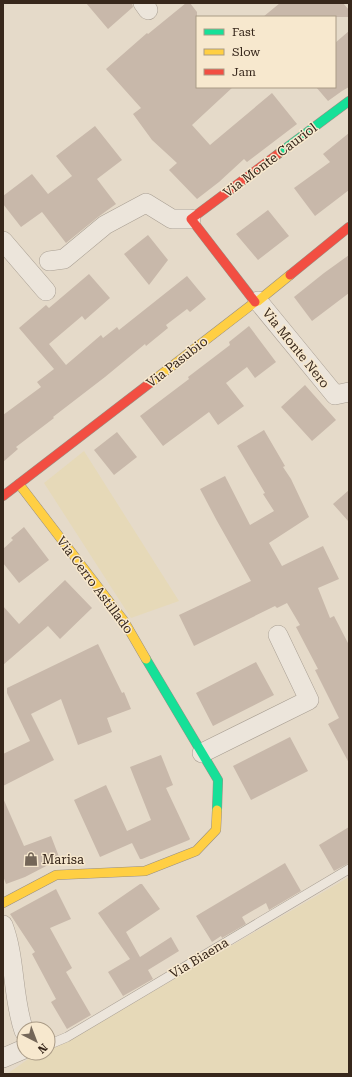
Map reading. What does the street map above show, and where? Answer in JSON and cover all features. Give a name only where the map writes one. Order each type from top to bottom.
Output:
[{"type":"street","name":"Via Monte Cauriol","points":[[191,219],[349,101]]},
{"type":"street","points":[[49,261],[64,258],[105,225],[146,204],[172,219],[191,219],[256,302]]},
{"type":"street","name":"Via Pasubio","points":[[3,496],[256,302],[349,227]]},
{"type":"street","points":[[3,241],[46,291]]},
{"type":"street","name":"Via Monte Nero","points":[[256,302],[342,393]]},
{"type":"street","name":"Via Cerro Astillado","points":[[3,903],[56,875],[145,871],[196,851],[216,830],[218,780],[124,621],[19,484]]},
{"type":"street","points":[[202,753],[309,700],[278,635]]},
{"type":"street","points":[[3,925],[10,947],[22,1021]]},
{"type":"street","points":[[3,1058],[16,1052]]},
{"type":"lane","name":"Via Biaena","points":[[56,1042],[67,1037],[349,869]]},
{"type":"shaded area","points":[[84,451],[179,601],[131,618],[44,483]]},
{"type":"shaded area","points":[[349,877],[349,1074],[7,1074],[25,1061],[56,1061],[56,1047],[65,1043]]},
{"type":"building","points":[[86,3],[132,3],[133,7],[108,29]]},
{"type":"building","points":[[186,3],[190,3],[197,12],[196,88],[232,88],[192,125],[210,145],[272,93],[297,124],[247,162],[244,159],[219,182],[197,199],[169,170],[177,163],[152,140],[133,114],[141,108],[106,69],[147,33],[148,34]]},
{"type":"building","points":[[280,3],[343,3],[349,10],[349,17],[264,16]]},
{"type":"building","points":[[349,31],[349,87],[328,101],[317,88],[336,88],[336,42]]},
{"type":"building","points":[[95,126],[122,160],[97,179],[116,204],[66,243],[42,212],[21,227],[3,204],[3,196],[32,174],[48,194],[72,176],[56,156]]},
{"type":"building","points":[[349,133],[349,190],[315,216],[294,188],[330,162],[323,154]]},
{"type":"building","points":[[268,210],[289,236],[258,260],[236,234]]},
{"type":"building","points":[[148,235],[168,260],[149,285],[124,254]]},
{"type":"building","points":[[349,255],[349,293],[312,321],[294,297]]},
{"type":"building","points":[[89,274],[110,298],[85,320],[82,316],[49,344],[66,365],[101,335],[103,338],[117,327],[119,330],[187,276],[206,299],[190,312],[187,309],[166,325],[168,328],[146,346],[145,344],[16,447],[18,449],[3,462],[3,415],[41,387],[37,382],[54,369],[19,328],[46,305],[49,308]]},
{"type":"building","points":[[249,326],[276,362],[255,378],[247,367],[226,383],[244,406],[218,425],[209,412],[163,446],[140,416],[189,379],[188,377],[230,345],[229,342]]},
{"type":"building","points":[[305,385],[336,420],[312,441],[281,407]]},
{"type":"building","points":[[264,430],[285,466],[283,467],[291,479],[309,517],[269,543],[282,566],[323,546],[339,579],[318,588],[330,618],[334,616],[349,645],[349,763],[328,724],[339,718],[315,670],[318,669],[296,627],[300,625],[287,603],[277,608],[275,606],[194,646],[179,615],[251,581],[200,489],[225,476],[250,525],[274,511],[237,446]]},
{"type":"building","points":[[117,432],[137,457],[114,475],[94,450]]},
{"type":"building","points":[[349,490],[349,522],[333,504]]},
{"type":"building","points":[[24,527],[49,560],[19,583],[3,563],[3,549],[13,540],[11,538]]},
{"type":"building","points":[[65,580],[92,608],[60,639],[48,626],[3,665],[3,606],[19,624]]},
{"type":"building","points":[[98,644],[122,693],[124,692],[131,709],[107,718],[112,732],[78,745],[61,699],[31,714],[54,760],[3,786],[3,754],[30,741],[7,693],[7,688]]},
{"type":"building","points":[[256,662],[274,695],[213,726],[196,693]]},
{"type":"building","points":[[290,737],[308,771],[251,800],[233,766]]},
{"type":"building","points":[[161,755],[173,785],[166,788],[190,839],[142,859],[140,859],[132,843],[100,857],[74,800],[106,785],[127,831],[151,820],[130,767]]},
{"type":"building","name":"Marisa","points":[[3,798],[24,846],[51,836],[61,862],[50,864],[25,877],[6,884],[3,876]]},
{"type":"building","points":[[349,827],[349,863],[334,871],[319,845]]},
{"type":"building","points":[[285,863],[301,891],[269,910],[266,903],[242,917],[246,924],[212,942],[196,916]]},
{"type":"building","points":[[142,884],[160,909],[126,932],[140,957],[171,937],[179,951],[148,970],[153,979],[123,996],[108,972],[130,959],[98,913]]},
{"type":"building","points":[[56,889],[71,919],[50,928],[72,968],[66,972],[91,1015],[67,1029],[51,1002],[56,999],[32,954],[35,952],[10,914]]},
{"type":"traffic: fast","points":[[278,154],[349,101]]},
{"type":"traffic: fast","points":[[146,659],[218,780],[217,810]]},
{"type":"traffic: slow","points":[[150,383],[290,275]]},
{"type":"traffic: slow","points":[[19,484],[124,621],[146,659]]},
{"type":"traffic: slow","points":[[3,903],[56,875],[145,871],[196,851],[216,830],[217,810]]},
{"type":"traffic: jam","points":[[255,302],[191,219],[278,154]]},
{"type":"traffic: jam","points":[[290,275],[349,227]]},
{"type":"traffic: jam","points":[[3,496],[150,383]]},
{"type":"place","name":"Marisa","points":[[31,859]]}]
